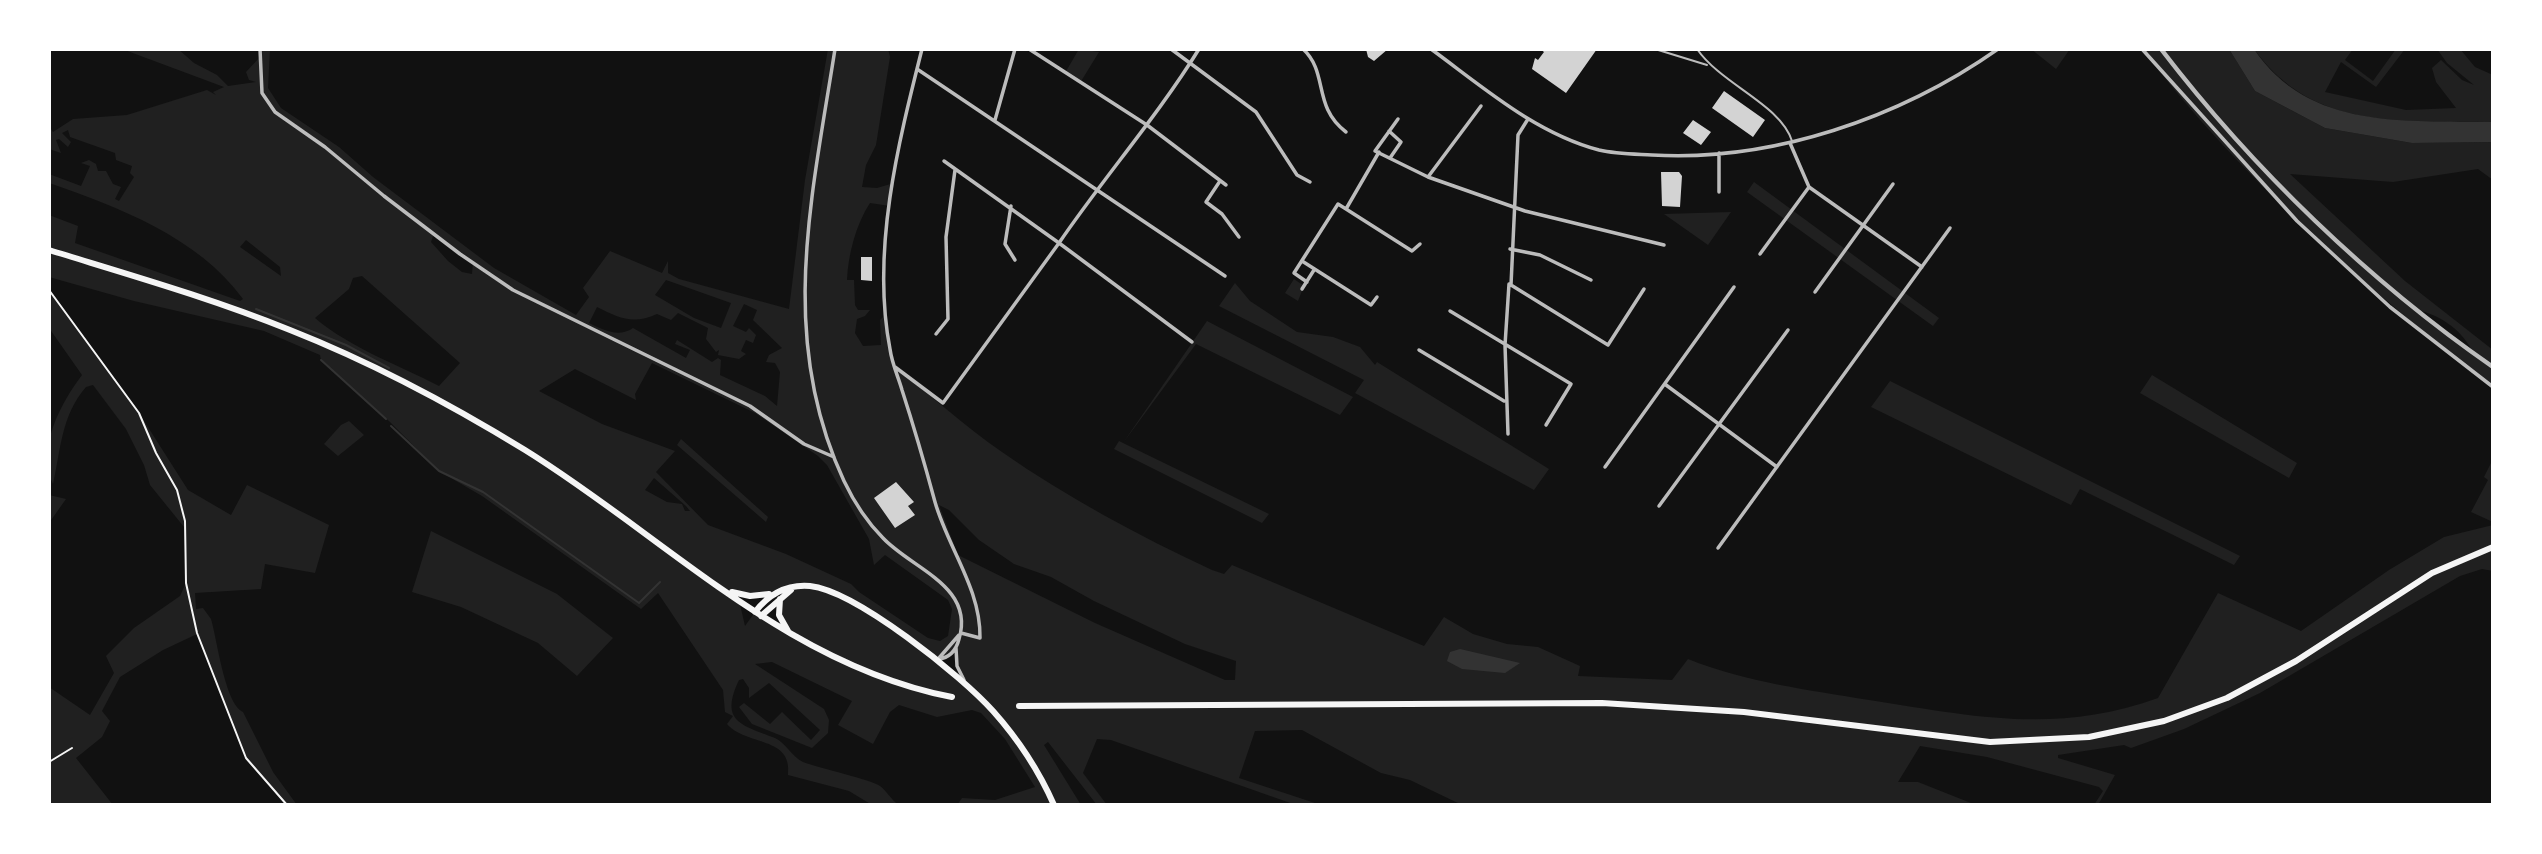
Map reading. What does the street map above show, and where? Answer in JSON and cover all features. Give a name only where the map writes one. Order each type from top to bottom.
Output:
[{"type":"main road","points":[[49,250],[250,314],[382,371],[525,451],[615,510],[791,635],[883,680],[952,697]]},
{"type":"main road","points":[[1019,706],[1602,703],[1744,712],[1990,742],[2089,737],[2164,721],[2227,698],[2277,672],[2432,573],[2493,547]]},
{"type":"main road","points":[[758,614],[777,596],[796,587],[809,586],[826,590],[888,625],[938,659],[965,682],[1019,745],[1054,805]]},
{"type":"main road","points":[[726,591],[750,596],[777,596]]},
{"type":"main road","points":[[777,596],[779,615],[791,635]]},
{"type":"street","points":[[260,49],[262,93],[275,112],[325,147],[404,213],[513,289],[750,406],[804,444],[834,457]]},
{"type":"street","points":[[835,49],[811,196],[804,296],[806,351],[811,380],[834,457],[859,508],[881,536],[951,591],[961,613],[961,633],[956,648],[957,666],[965,682]]},
{"type":"street","points":[[922,49],[900,145],[887,228],[885,315],[893,366],[943,530],[974,595],[980,619],[980,638],[961,633]]},
{"type":"street","points":[[995,120],[1015,49]]},
{"type":"street","points":[[1029,49],[1147,125],[1226,185]]},
{"type":"street","points":[[1171,49],[1256,112],[1297,174],[1310,182]]},
{"type":"street","points":[[893,366],[943,403],[1097,188],[1147,125],[1199,49]]},
{"type":"street","points":[[1303,49],[1315,66],[1324,107],[1346,132]]},
{"type":"street","points":[[1431,49],[1548,131],[1600,150],[1677,156],[1791,142],[1828,132],[1913,98],[1998,49]]},
{"type":"street","points":[[2142,49],[2297,221],[2390,307],[2493,387]]},
{"type":"street","points":[[2161,49],[2204,103],[2307,211],[2409,303],[2493,367]]},
{"type":"street","points":[[917,69],[1225,276]]},
{"type":"street","points":[[1428,177],[1481,106]]},
{"type":"street","points":[[1508,434],[1505,345],[1510,249],[1518,135],[1528,118]]},
{"type":"street","points":[[1346,209],[1389,130],[1398,119]]},
{"type":"street","points":[[1389,130],[1401,142],[1390,158]]},
{"type":"street","points":[[1791,142],[1809,187],[1922,267]]},
{"type":"street","points":[[1377,151],[1428,177],[1514,204],[1525,211],[1664,244]]},
{"type":"street","points":[[1718,153],[1719,192]]},
{"type":"street","points":[[944,161],[1011,206],[1192,342]]},
{"type":"street","points":[[936,334],[948,319],[946,237],[955,170]]},
{"type":"street","points":[[1220,181],[1206,202],[1222,214],[1239,237]]},
{"type":"street","points":[[1815,292],[1894,184]]},
{"type":"street","points":[[1760,254],[1809,187]]},
{"type":"street","points":[[1307,282],[1294,273],[1338,204],[1412,251],[1420,244]]},
{"type":"street","points":[[1011,206],[1005,244],[1015,260]]},
{"type":"street","points":[[1718,548],[1950,228]]},
{"type":"street","points":[[1510,249],[1559,262],[1591,280]]},
{"type":"street","points":[[1302,261],[1371,305],[1377,296]]},
{"type":"street","points":[[1303,289],[1314,269]]},
{"type":"street","points":[[1510,285],[1608,345],[1644,289]]},
{"type":"street","points":[[1605,467],[1734,287]]},
{"type":"street","points":[[1450,311],[1571,384],[1546,425]]},
{"type":"street","points":[[1659,506],[1788,330]]},
{"type":"street","points":[[1419,350],[1505,401]]},
{"type":"street","points":[[1665,385],[1777,467]]},
{"type":"street","points":[[938,659],[961,633]]},
{"type":"street","points":[[938,659],[947,657],[956,648]]},
{"type":"lane","points":[[1655,49],[1708,65]]},
{"type":"lane","points":[[1697,49],[1708,65],[1775,115],[1788,128],[1791,142]]},
{"type":"path","points":[[49,290],[139,412],[156,453],[177,490],[185,521],[186,583],[197,634],[246,758],[287,805]]},
{"type":"path","points":[[49,762],[72,748]]},
{"type":"shaded area","points":[[122,49],[178,49],[194,63],[217,75],[228,86],[256,82],[249,80],[246,72],[260,57],[260,49],[270,49],[268,88],[281,108],[339,147],[373,177],[494,268],[576,315],[589,297],[583,288],[610,251],[662,273],[668,261],[668,273],[679,279],[789,309],[805,180],[828,49],[888,49],[890,57],[876,145],[866,165],[862,187],[877,188],[894,183],[890,206],[870,203],[865,211],[851,250],[847,280],[854,280],[855,305],[858,310],[870,310],[857,319],[855,333],[863,346],[881,345],[880,320],[885,315],[893,366],[988,442],[1078,501],[1212,570],[1224,574],[1232,565],[1424,646],[1444,617],[1473,634],[1507,644],[1538,647],[1580,666],[1578,676],[1672,680],[1688,659],[1755,679],[1823,693],[1944,712],[2014,719],[2049,719],[2084,716],[2158,698],[2218,593],[2301,631],[2389,570],[2444,537],[2493,525],[2493,571],[2482,569],[2460,576],[2260,693],[2184,729],[2131,748],[2124,745],[2058,755],[2058,758],[2115,775],[2098,805],[2094,805],[2103,791],[2099,787],[1987,757],[1920,746],[1898,782],[1918,782],[1976,805],[1462,805],[1410,780],[1381,773],[1302,730],[1255,731],[1239,778],[1321,805],[1296,805],[1111,740],[1097,739],[1083,773],[1107,805],[1097,805],[1048,742],[1044,745],[1081,805],[957,805],[962,798],[995,800],[1035,787],[1005,739],[981,713],[972,710],[937,717],[899,705],[890,712],[873,744],[838,725],[852,701],[772,662],[755,664],[824,709],[829,720],[828,733],[812,748],[752,724],[739,707],[744,703],[770,724],[782,712],[811,740],[820,730],[769,683],[749,698],[749,688],[743,679],[739,680],[733,694],[733,713],[737,720],[779,740],[803,762],[880,786],[899,805],[872,805],[849,791],[788,775],[788,763],[776,748],[745,736],[727,724],[733,716],[725,712],[723,690],[658,593],[641,609],[482,496],[439,471],[390,422],[321,360],[320,355],[264,331],[134,301],[49,277],[49,215],[78,226],[75,243],[240,301],[243,299],[225,277],[180,241],[129,214],[49,183],[49,174],[81,186],[90,166],[81,163],[89,160],[96,164],[98,171],[106,171],[113,184],[121,187],[115,199],[119,201],[134,177],[130,173],[132,166],[116,160],[115,153],[70,137],[68,130],[62,133],[71,142],[68,147],[59,139],[56,140],[61,153],[49,149],[49,126],[53,132],[73,119],[127,115],[207,90],[216,95],[213,92],[224,87]],"holes":[[[434,233],[473,262],[472,274],[462,272],[431,242]],[[246,240],[280,267],[281,276],[240,247]],[[362,276],[460,363],[439,386],[344,339],[315,318],[349,289],[353,278]],[[666,280],[731,303],[721,328],[694,318],[655,295]],[[744,304],[757,310],[753,320],[782,348],[769,355],[766,362],[775,363],[780,372],[777,406],[765,396],[720,375],[721,360],[718,358],[712,362],[677,340],[675,344],[690,350],[686,358],[633,328],[617,333],[589,323],[597,307],[633,320],[657,314],[671,320],[678,313],[708,328],[706,339],[716,352],[719,350],[718,355],[739,359],[746,354],[741,351],[746,340],[753,343],[756,335],[749,328],[746,332],[733,326]],[[652,363],[755,413],[818,456],[827,465],[869,539],[874,565],[885,555],[948,600],[952,609],[948,636],[940,641],[928,638],[851,584],[786,554],[708,525],[656,472],[675,451],[602,424],[539,391],[575,369],[636,400],[635,394]],[[654,478],[690,511],[685,511],[682,504],[667,502],[645,490]],[[939,505],[949,510],[979,540],[1014,564],[1051,577],[1094,601],[1185,644],[1236,661],[1235,680],[1225,680],[1095,623],[958,555]],[[788,591],[778,609],[788,633],[755,612],[745,626],[739,600],[729,592],[761,596]],[[956,649],[962,680],[939,659]]]},
{"type":"shaded area","points":[[1079,49],[1099,52],[1080,83],[1065,73]]},
{"type":"shaded area","points":[[2031,49],[2070,49],[2056,69]]},
{"type":"shaded area","points":[[2142,49],[2229,49],[2255,91],[2325,128],[2412,143],[2493,142],[2493,180],[2478,169],[2393,182],[2290,174],[2405,281],[2493,350],[2493,387],[2398,310],[2307,229],[2263,187],[2180,97]],"holes":[[[2421,311],[2429,313],[2458,332],[2473,353]]]},
{"type":"shaded area","points":[[2229,49],[2254,49],[2276,76],[2302,95],[2331,108],[2394,120],[2493,122],[2493,142],[2412,143],[2325,128],[2255,91]]},
{"type":"shaded area","points":[[2254,49],[2353,49],[2345,60],[2373,81],[2396,49],[2405,49],[2376,87],[2341,62],[2325,92],[2406,110],[2456,108],[2436,82],[2432,68],[2441,60],[2462,80],[2474,85],[2447,63],[2437,49],[2460,49],[2475,67],[2493,75],[2493,122],[2393,120],[2332,108],[2304,95],[2278,76]]},
{"type":"shaded area","points":[[1754,182],[1939,318],[1933,326],[1747,192]]},
{"type":"shaded area","points":[[1731,212],[1708,245],[1664,214]]},
{"type":"shaded area","points":[[1294,279],[1304,286],[1298,301],[1285,293]]},
{"type":"shaded area","points":[[1235,283],[1250,301],[1297,332],[1333,337],[1360,347],[1375,365],[1377,362],[1549,469],[1534,490],[1355,393],[1364,380],[1219,306]]},
{"type":"shaded area","points":[[49,290],[132,402],[188,490],[231,515],[247,485],[329,525],[315,573],[265,564],[261,589],[195,593],[196,609],[203,608],[211,619],[231,697],[243,712],[273,772],[297,805],[287,805],[246,758],[197,634],[163,650],[120,677],[102,711],[110,721],[102,737],[76,758],[113,805],[49,805],[49,687],[90,715],[114,673],[106,656],[134,628],[180,596],[186,583],[184,527],[150,485],[144,465],[126,429],[93,385],[86,387],[71,409],[63,433],[53,484],[47,456],[49,441],[59,412],[82,375],[49,328]]},
{"type":"shaded area","points":[[1207,321],[1353,397],[1340,415],[1196,344],[1123,443]]},
{"type":"shaded area","points":[[2152,375],[2297,463],[2289,478],[2140,393]]},
{"type":"shaded area","points":[[1890,381],[2240,556],[2234,565],[2080,489],[2071,505],[1871,407]]},
{"type":"shaded area","points":[[349,421],[364,435],[338,456],[324,444],[341,425]]},
{"type":"shaded area","points":[[681,439],[768,517],[766,522],[677,445]]},
{"type":"shaded area","points":[[1119,441],[1269,514],[1262,523],[1114,449]]},
{"type":"shaded area","points":[[2493,459],[2493,522],[2471,512],[2488,480],[2484,477]]},
{"type":"shaded area","points":[[49,495],[66,499],[49,523]]},
{"type":"shaded area","points":[[431,531],[557,594],[613,638],[577,676],[538,643],[461,607],[412,592]]},
{"type":"shaded area","points":[[1460,649],[1520,663],[1505,673],[1462,669],[1447,661],[1450,652]]},
{"type":"building","points":[[1366,49],[1388,49],[1374,61],[1368,57]]},
{"type":"building","points":[[1540,49],[1597,49],[1566,93],[1532,69],[1535,58],[1538,60],[1544,52]]},
{"type":"building","points":[[1724,91],[1765,120],[1753,137],[1712,108]]},
{"type":"building","points":[[1693,120],[1711,132],[1701,145],[1683,133]]},
{"type":"building","points":[[1661,172],[1679,172],[1682,176],[1680,207],[1662,206]]},
{"type":"building","points":[[861,257],[872,257],[872,281],[861,280]]},
{"type":"building","points":[[896,482],[914,502],[908,506],[915,515],[895,528],[874,498]]},
{"type":"waterway","points":[[256,309],[346,345],[389,368]]},
{"type":"waterway","points":[[321,360],[386,419]]},
{"type":"waterway","points":[[391,426],[439,471],[483,492],[639,603],[660,582]]}]
